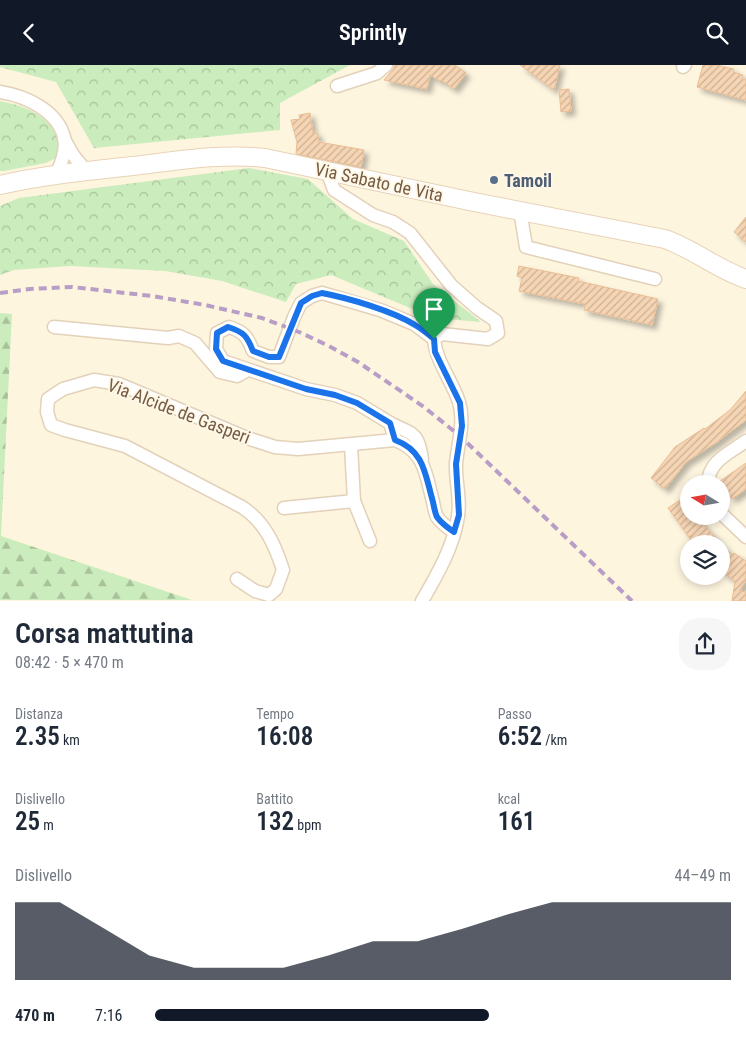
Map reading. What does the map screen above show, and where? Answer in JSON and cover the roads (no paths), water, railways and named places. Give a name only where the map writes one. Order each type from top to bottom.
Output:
[{"type":"street","points":[[337,86],[377,73],[386,65]]},
{"type":"street","points":[[0,92],[20,96],[44,109],[53,119],[73,155],[87,172]]},
{"type":"street","points":[[56,175],[63,157],[64,139]]},
{"type":"street","name":"Via Sabato de Vita","points":[[0,185],[56,175],[241,156],[265,158],[664,239],[689,249],[721,269],[746,279]]},
{"type":"street","points":[[327,171],[334,190],[373,215],[394,222],[410,233],[451,285],[477,309],[496,321],[498,333],[488,339],[442,335],[434,339]]},
{"type":"street","points":[[520,211],[526,247],[654,279]]},
{"type":"street","points":[[422,601],[439,571],[454,532],[459,515],[456,464],[462,426],[460,403],[435,352],[434,339],[414,324],[380,310],[335,295],[322,293],[312,296],[301,303],[279,357],[269,357],[253,351],[249,339],[241,331],[228,327],[217,333],[216,349],[223,361],[306,389],[335,395],[357,403],[414,435],[419,441],[436,515],[443,524],[454,532]]},
{"type":"street","points":[[54,327],[168,338],[179,336],[195,343],[220,371],[237,375],[248,370]]},
{"type":"street","name":"Via Alcide de Gasperi","points":[[237,579],[267,598],[276,589],[284,570],[269,535],[254,515],[125,446],[51,425],[47,412],[48,399],[62,389],[94,380],[120,384],[275,447],[298,449],[395,440]]},
{"type":"street","points":[[390,423],[395,440],[415,451],[423,464]]},
{"type":"street","points":[[708,475],[713,465],[746,441]]},
{"type":"street","points":[[351,445],[354,501],[370,541]]},
{"type":"street","points":[[284,508],[354,501]]},
{"type":"street","points":[[730,522],[746,537]]},
{"type":"railway","points":[[0,293],[72,287],[152,296],[205,305],[262,318],[329,346],[358,362],[424,407],[460,436],[632,601]]},
{"type":"place","name":"Tamoil","points":[[494,180]]}]
